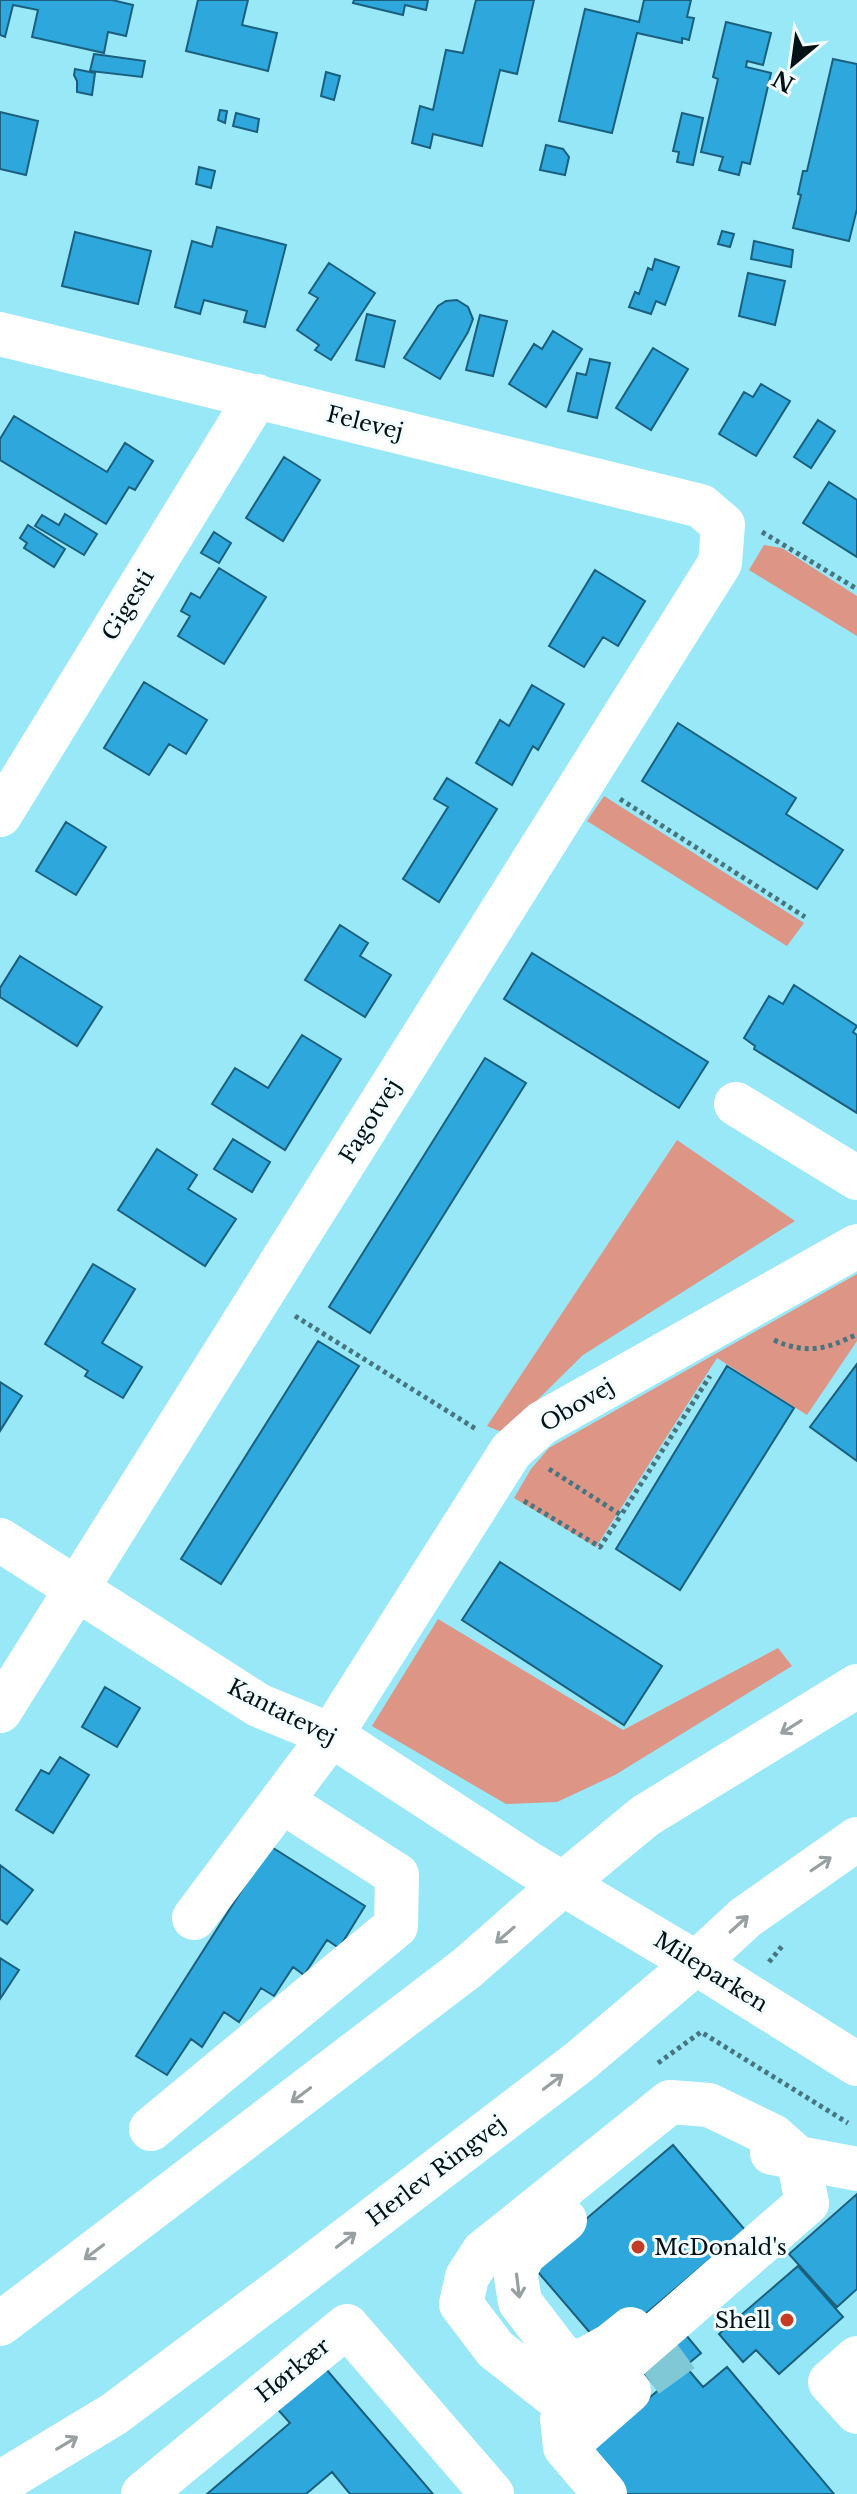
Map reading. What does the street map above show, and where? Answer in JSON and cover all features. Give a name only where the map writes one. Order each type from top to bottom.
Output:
[{"type":"street","name":"Felevej","points":[[0,334],[701,506],[723,525]]},
{"type":"street","name":"Gigesti","points":[[0,815],[257,396]]},
{"type":"street","name":"Fagotvej","points":[[0,1711],[720,563],[723,525]]},
{"type":"street","points":[[736,1104],[857,1178]]},
{"type":"street","name":"Obovej","points":[[194,1918],[331,1735],[506,1460],[542,1423],[857,1246]]},
{"type":"street","name":"Kantatevej","points":[[0,1540],[258,1705],[331,1735],[528,1863],[564,1883]]},
{"type":"street","points":[[0,2324],[467,1968],[645,1816],[857,1686]]},
{"type":"street","points":[[151,2129],[396,1926],[397,1875],[283,1802]]},
{"type":"street","name":"Herlev Ringvej","points":[[0,2483],[114,2414],[284,2287],[579,2062],[746,1917],[857,1839]]},
{"type":"street","name":"Mileparken","points":[[564,1883],[857,2064]]},
{"type":"street","points":[[693,2342],[804,2232],[803,2181],[773,2136],[709,2105],[670,2102],[483,2252],[467,2277],[461,2304],[495,2349],[561,2401],[582,2399],[803,2181]]},
{"type":"street","points":[[803,2181],[764,2151],[729,2132],[686,2117],[524,2254],[516,2277],[520,2302],[562,2357],[576,2361],[588,2358],[611,2345],[803,2181],[837,2163],[857,2169]]},
{"type":"street","name":"Hørkær","points":[[143,2494],[347,2326],[492,2494]]},
{"type":"street","points":[[857,2358],[830,2382],[857,2412]]},
{"type":"street","points":[[565,2447],[646,2376]]},
{"type":"street","points":[[561,2401],[565,2447],[605,2494]]},
{"type":"path","points":[[723,525],[766,533],[857,589]]},
{"type":"path","points":[[586,777],[805,917]]},
{"type":"path","points":[[261,1294],[506,1460],[621,1515]]},
{"type":"path","points":[[506,1460],[600,1547],[725,1351],[728,1318],[795,1347],[819,1349],[857,1334]]},
{"type":"path","points":[[701,2032],[744,1992],[784,1944]]},
{"type":"shaded area","points":[[764,545],[782,548],[857,596],[857,636],[749,570]]},
{"type":"shaded area","points":[[604,796],[804,923],[787,946],[587,821]]},
{"type":"shaded area","points":[[677,1140],[795,1221],[583,1355],[504,1433],[487,1426]]},
{"type":"shaded area","points":[[857,1274],[857,1341],[807,1415],[717,1358],[596,1547],[514,1498],[531,1469],[549,1448]]},
{"type":"shaded area","points":[[438,1619],[623,1730],[778,1648],[792,1666],[615,1775],[557,1802],[506,1804],[372,1726]]},
{"type":"building","points":[[0,0],[112,0],[133,5],[126,36],[108,32],[104,53],[32,37],[38,10],[13,5],[5,37],[0,35]]},
{"type":"building","points":[[198,0],[248,0],[242,25],[277,33],[268,71],[186,51]]},
{"type":"building","points":[[354,0],[428,0],[426,10],[405,5],[403,15],[353,3]]},
{"type":"building","points":[[476,0],[534,0],[517,74],[500,70],[482,146],[433,134],[430,148],[412,143],[420,106],[433,110],[446,50],[463,53]]},
{"type":"building","points":[[644,0],[691,0],[687,17],[694,18],[689,40],[682,38],[682,43],[637,33],[612,133],[559,121],[585,9],[639,22]]},
{"type":"building","points":[[726,22],[771,33],[763,65],[747,61],[746,67],[771,73],[750,164],[742,162],[739,175],[719,170],[723,157],[701,152],[718,79],[713,77]]},
{"type":"building","points":[[94,54],[145,61],[142,77],[90,71]]},
{"type":"building","points":[[833,59],[857,64],[857,209],[849,241],[793,228],[803,171],[807,171]]},
{"type":"building","points":[[75,69],[95,73],[92,95],[77,92]]},
{"type":"building","points":[[326,72],[340,76],[334,100],[321,96]]},
{"type":"building","points":[[220,110],[227,111],[225,123],[218,120]]},
{"type":"building","points":[[0,112],[38,121],[26,175],[0,169]]},
{"type":"building","points":[[236,113],[259,119],[257,132],[233,126]]},
{"type":"building","points":[[682,113],[703,118],[693,165],[677,162],[679,152],[673,151]]},
{"type":"building","points":[[546,145],[563,149],[569,157],[565,175],[540,170]]},
{"type":"building","points":[[199,167],[215,171],[211,188],[196,184]]},
{"type":"building","points":[[217,227],[286,245],[265,327],[244,322],[247,311],[204,300],[200,314],[175,307],[192,241],[212,247]]},
{"type":"building","points":[[722,231],[734,234],[730,247],[718,244]]},
{"type":"building","points":[[75,232],[151,251],[138,304],[62,286]]},
{"type":"building","points":[[754,241],[793,250],[791,267],[751,259]]},
{"type":"building","points":[[655,259],[679,267],[665,305],[656,301],[651,314],[629,307],[635,292],[639,294],[648,268],[652,270]]},
{"type":"building","points":[[329,263],[375,293],[331,360],[315,350],[319,345],[297,330],[318,298],[309,293]]},
{"type":"building","points":[[748,273],[785,281],[775,325],[739,316]]},
{"type":"building","points":[[457,300],[468,307],[473,319],[440,379],[404,358],[438,306]]},
{"type":"building","points":[[367,314],[395,321],[384,367],[356,360]]},
{"type":"building","points":[[480,315],[507,321],[493,376],[466,370]]},
{"type":"building","points":[[553,331],[582,349],[546,407],[509,384],[534,344],[542,349]]},
{"type":"building","points":[[653,348],[688,369],[651,430],[616,408]]},
{"type":"building","points":[[590,359],[610,363],[597,418],[568,411],[577,373],[586,375]]},
{"type":"building","points":[[761,384],[790,401],[756,456],[719,434],[744,392],[753,397]]},
{"type":"building","points":[[14,416],[107,472],[125,443],[153,461],[135,490],[129,487],[106,524],[0,460],[0,439]]},
{"type":"building","points":[[818,420],[835,431],[811,468],[794,457]]},
{"type":"building","points":[[284,457],[320,480],[283,541],[246,518]]},
{"type":"building","points":[[829,482],[857,500],[857,557],[803,523]]},
{"type":"building","points":[[65,514],[97,534],[84,555],[35,526],[42,515],[59,525]]},
{"type":"building","points":[[28,525],[65,549],[54,567],[24,548],[27,543],[20,538]]},
{"type":"building","points":[[214,532],[231,543],[219,563],[201,553]]},
{"type":"building","points":[[219,568],[266,597],[224,664],[178,636],[190,616],[181,611],[191,593],[200,598]]},
{"type":"building","points":[[595,570],[645,601],[618,646],[603,637],[584,667],[549,646]]},
{"type":"building","points":[[144,682],[207,720],[186,754],[169,744],[149,775],[104,748]]},
{"type":"building","points":[[532,685],[564,704],[538,750],[533,746],[512,785],[476,763],[500,720],[509,726]]},
{"type":"building","points":[[678,723],[796,798],[786,814],[843,850],[817,889],[642,781]]},
{"type":"building","points":[[447,778],[497,809],[439,902],[403,879],[448,807],[434,799]]},
{"type":"building","points":[[66,822],[106,847],[76,895],[36,871]]},
{"type":"building","points":[[340,925],[368,943],[360,956],[391,975],[365,1017],[305,980]]},
{"type":"building","points":[[532,953],[708,1062],[679,1108],[504,999]]},
{"type":"building","points":[[20,956],[102,1007],[77,1046],[0,997],[0,988]]},
{"type":"building","points":[[794,985],[857,1026],[853,1032],[857,1035],[857,1113],[754,1049],[755,1046],[744,1038],[769,996],[783,1004]]},
{"type":"building","points":[[302,1035],[341,1059],[285,1150],[212,1104],[235,1068],[268,1088]]},
{"type":"building","points":[[485,1058],[526,1083],[370,1333],[329,1307]]},
{"type":"building","points":[[233,1139],[270,1162],[252,1192],[214,1169]]},
{"type":"building","points":[[157,1149],[197,1175],[188,1189],[236,1219],[205,1266],[118,1210]]},
{"type":"building","points":[[93,1264],[135,1289],[102,1343],[142,1367],[123,1398],[85,1376],[88,1371],[45,1344]]},
{"type":"building","points":[[318,1341],[359,1366],[221,1584],[181,1559]]},
{"type":"building","points":[[857,1364],[857,1461],[810,1427]]},
{"type":"building","points":[[727,1366],[794,1408],[680,1590],[616,1549]]},
{"type":"building","points":[[0,1382],[22,1396],[0,1431]]},
{"type":"building","points":[[500,1562],[662,1666],[624,1725],[462,1620]]},
{"type":"building","points":[[105,1687],[140,1708],[117,1747],[82,1727]]},
{"type":"building","points":[[60,1757],[89,1775],[53,1833],[16,1810],[41,1770],[49,1774]]},
{"type":"building","points":[[270,1846],[365,1906],[339,1948],[327,1940],[304,1975],[293,1967],[274,1996],[261,1988],[239,2022],[224,2012],[202,2047],[191,2039],[167,2075],[136,2056]]},
{"type":"building","points":[[0,1865],[33,1890],[7,1924],[0,1919]]},
{"type":"building","points":[[0,1958],[19,1970],[0,1999]]},
{"type":"building","name":"McDonald's","points":[[673,2145],[745,2230],[604,2349],[532,2265]]},
{"type":"building","points":[[857,2194],[857,2289],[837,2307],[789,2254]]},
{"type":"building","name":"Shell","points":[[798,2266],[843,2317],[779,2374],[756,2350],[743,2362],[719,2334]]},
{"type":"building","points":[[681,2329],[701,2353],[658,2389],[637,2365]]},
{"type":"building","points":[[320,2362],[433,2494],[350,2494],[332,2472],[306,2494],[207,2494],[290,2423],[272,2403]]},
{"type":"building","points":[[686,2367],[703,2387],[727,2367],[834,2494],[624,2494],[587,2450]]},
{"type":"tunnel","points":[[646,2376],[693,2342]]},
{"type":"place","name":"McDonald's","points":[[638,2247]]},
{"type":"place","name":"Shell","points":[[787,2320]]}]
